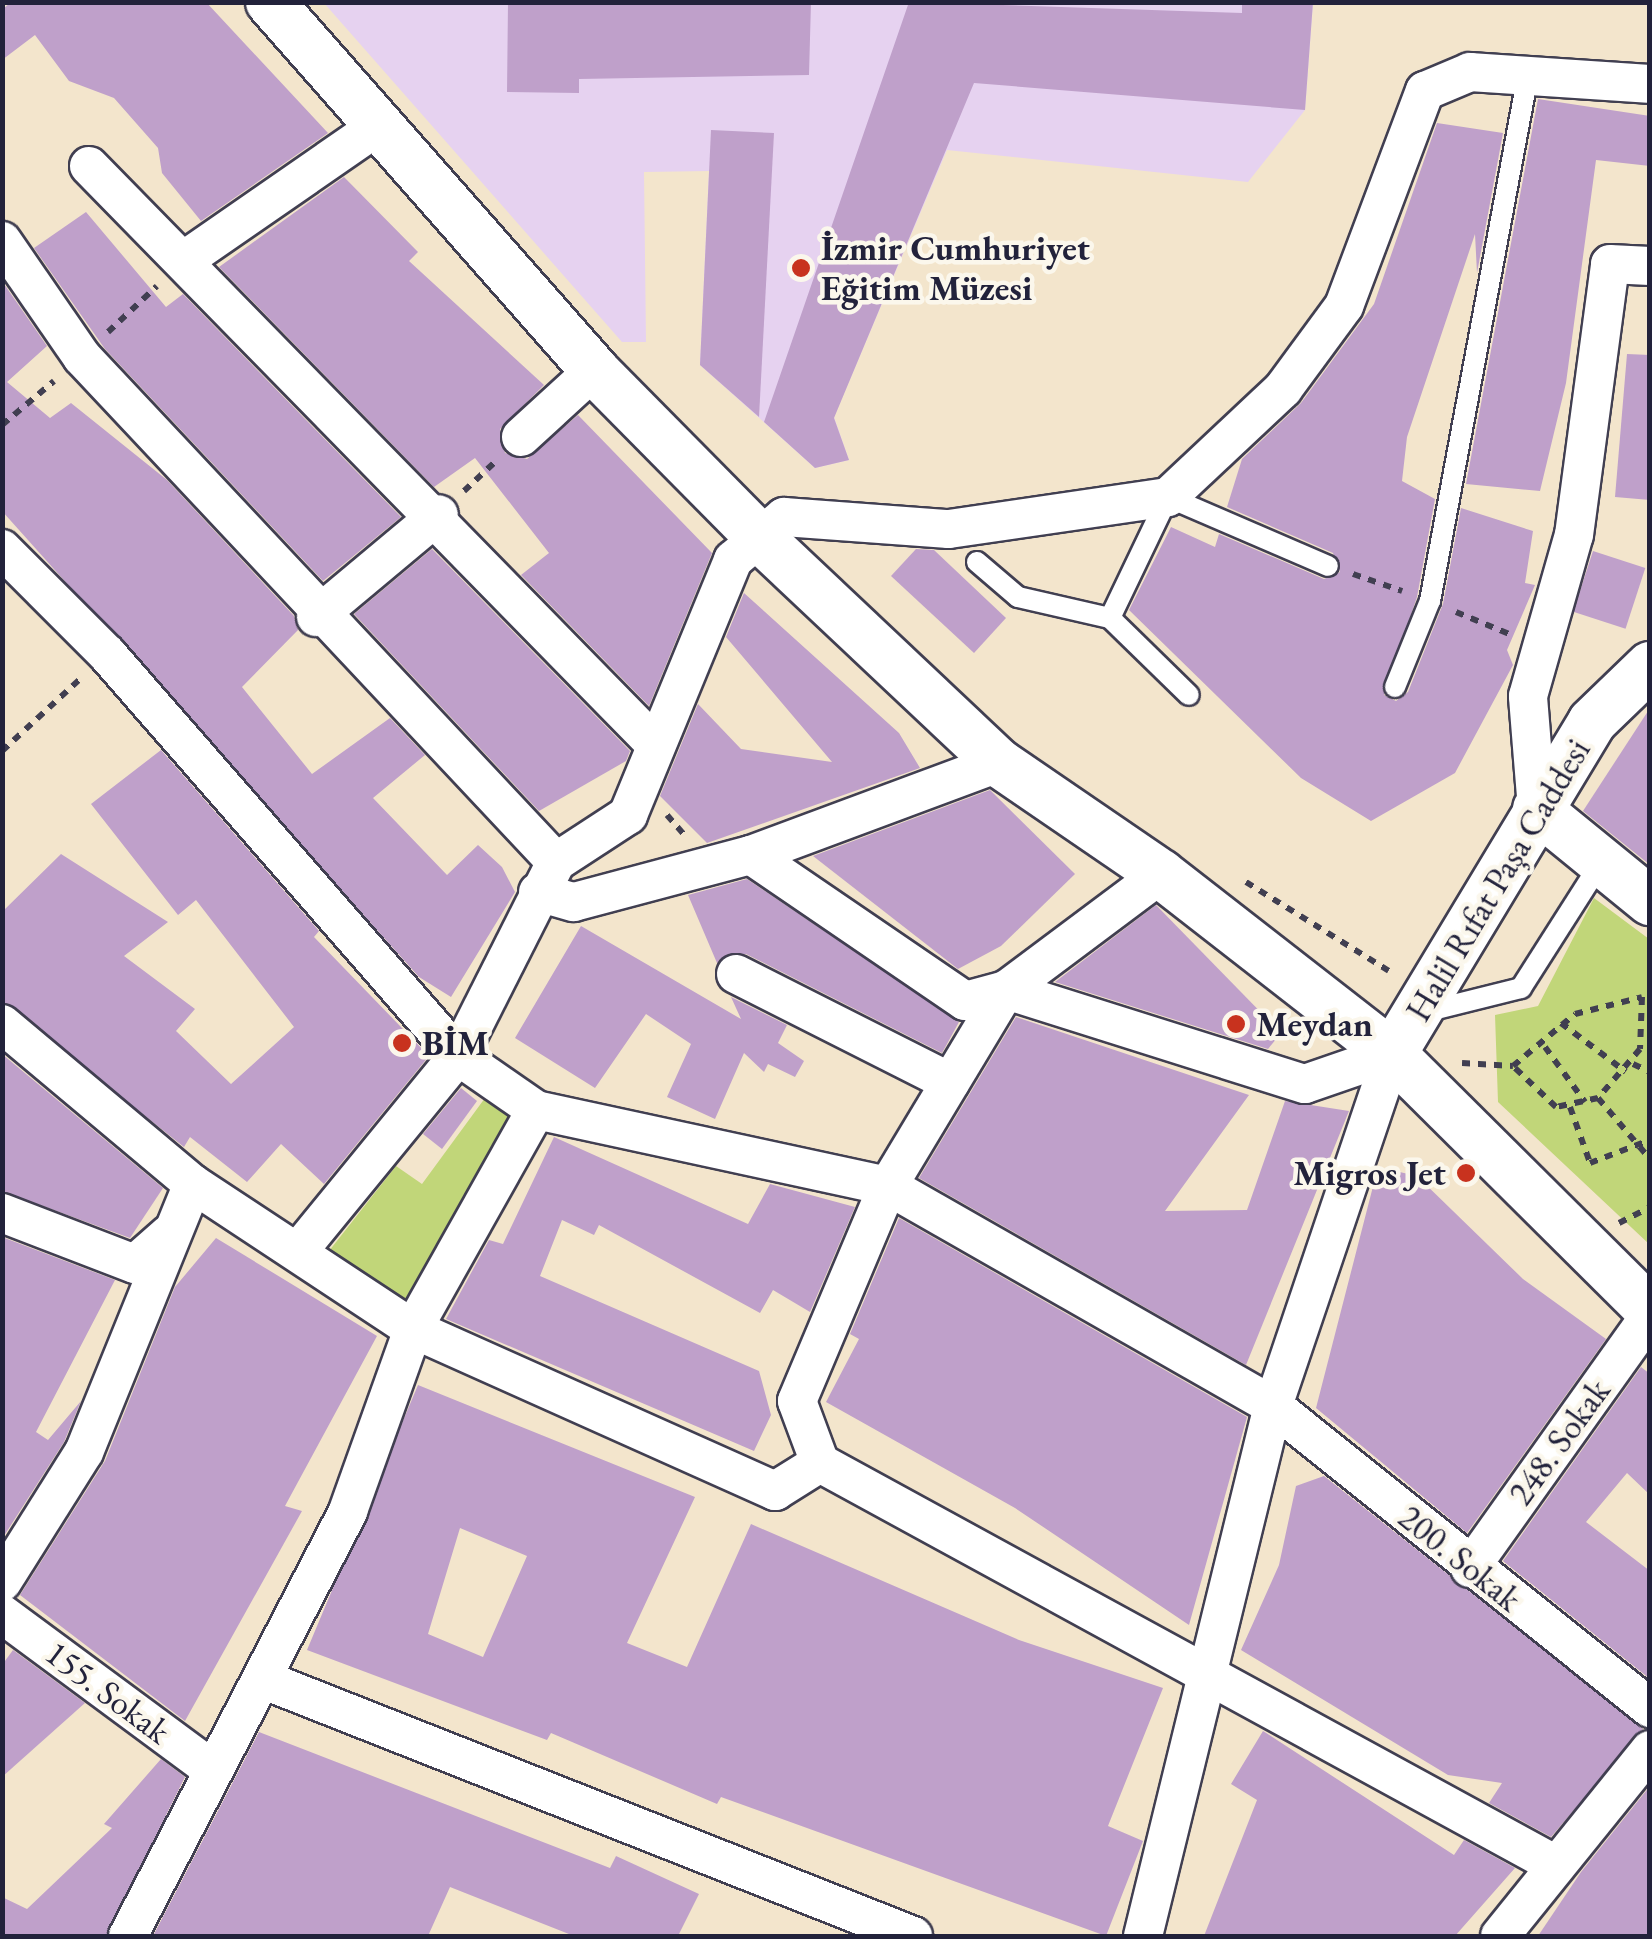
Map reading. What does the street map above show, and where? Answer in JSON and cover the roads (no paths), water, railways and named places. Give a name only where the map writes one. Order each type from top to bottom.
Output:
[{"type":"street","points":[[270,2],[375,128],[594,370],[770,528]]},
{"type":"street","points":[[297,2],[610,358],[1000,762],[1161,874],[1392,1054],[1650,1313]]},
{"type":"street","points":[[300,1249],[458,1056],[547,877],[628,814],[651,740],[733,560],[770,528],[950,529],[1168,497],[1283,389],[1344,306],[1425,90],[1470,72],[1650,84]]},
{"type":"street","points":[[183,260],[375,128]]},
{"type":"street","points":[[89,166],[439,514],[651,740]]},
{"type":"street","points":[[2,241],[82,358],[547,877],[574,902],[751,856],[1000,762]]},
{"type":"street","points":[[1650,266],[1610,264],[1574,535],[1528,696],[1537,808],[1600,864],[1650,901]]},
{"type":"street","points":[[521,437],[594,370]]},
{"type":"street","points":[[316,616],[439,514]]},
{"type":"street","points":[[2,549],[107,654],[458,1056],[536,1110],[413,1329],[348,1511],[128,1936]]},
{"type":"street","name":"Halil Rıfat Paşa Caddesi","points":[[1392,1054],[1423,1012],[1537,808],[1592,722],[1650,666]]},
{"type":"street","points":[[751,856],[965,1001],[1006,990],[1161,874]]},
{"type":"street","points":[[736,974],[950,1082]]},
{"type":"street","points":[[1006,990],[1305,1084],[1392,1054]]},
{"type":"street","points":[[1006,990],[888,1186],[797,1401],[820,1463],[1204,1668],[1554,1864]]},
{"type":"street","points":[[2,1024],[194,1184],[300,1249],[413,1329],[775,1491],[820,1463]]},
{"type":"street","points":[[1143,1936],[1204,1668],[1273,1406],[1392,1054]]},
{"type":"street","name":"200. Sokak","points":[[536,1110],[888,1186],[1273,1406],[1470,1568],[1650,1708]]},
{"type":"street","points":[[2,1582],[84,1452],[194,1184]]},
{"type":"street","points":[[2,1213],[135,1264],[177,1228],[229,1216],[300,1249]]},
{"type":"street","name":"248. Sokak","points":[[1470,1568],[1650,1313]]},
{"type":"street","name":"155. Sokak","points":[[2,1614],[213,1770]]},
{"type":"street","points":[[262,1678],[913,1936]]},
{"type":"street","points":[[1500,1936],[1554,1864],[1650,1750]]},
{"type":"lane","points":[[1395,687],[1430,601],[1528,75]]},
{"type":"lane","points":[[1110,618],[1168,497],[1328,566]]},
{"type":"lane","points":[[978,562],[1018,597],[1110,618],[1189,695]]},
{"type":"lane","points":[[1423,1012],[1521,988],[1600,864]]},
{"type":"place","name":"İzmir Cumhuriyet Eğitim Müzesi","points":[[801,268]]},
{"type":"place","name":"Meydan","points":[[1236,1024]]},
{"type":"place","name":"BİM","points":[[402,1043]]},
{"type":"place","name":"Migros Jet","points":[[1466,1173]]}]
